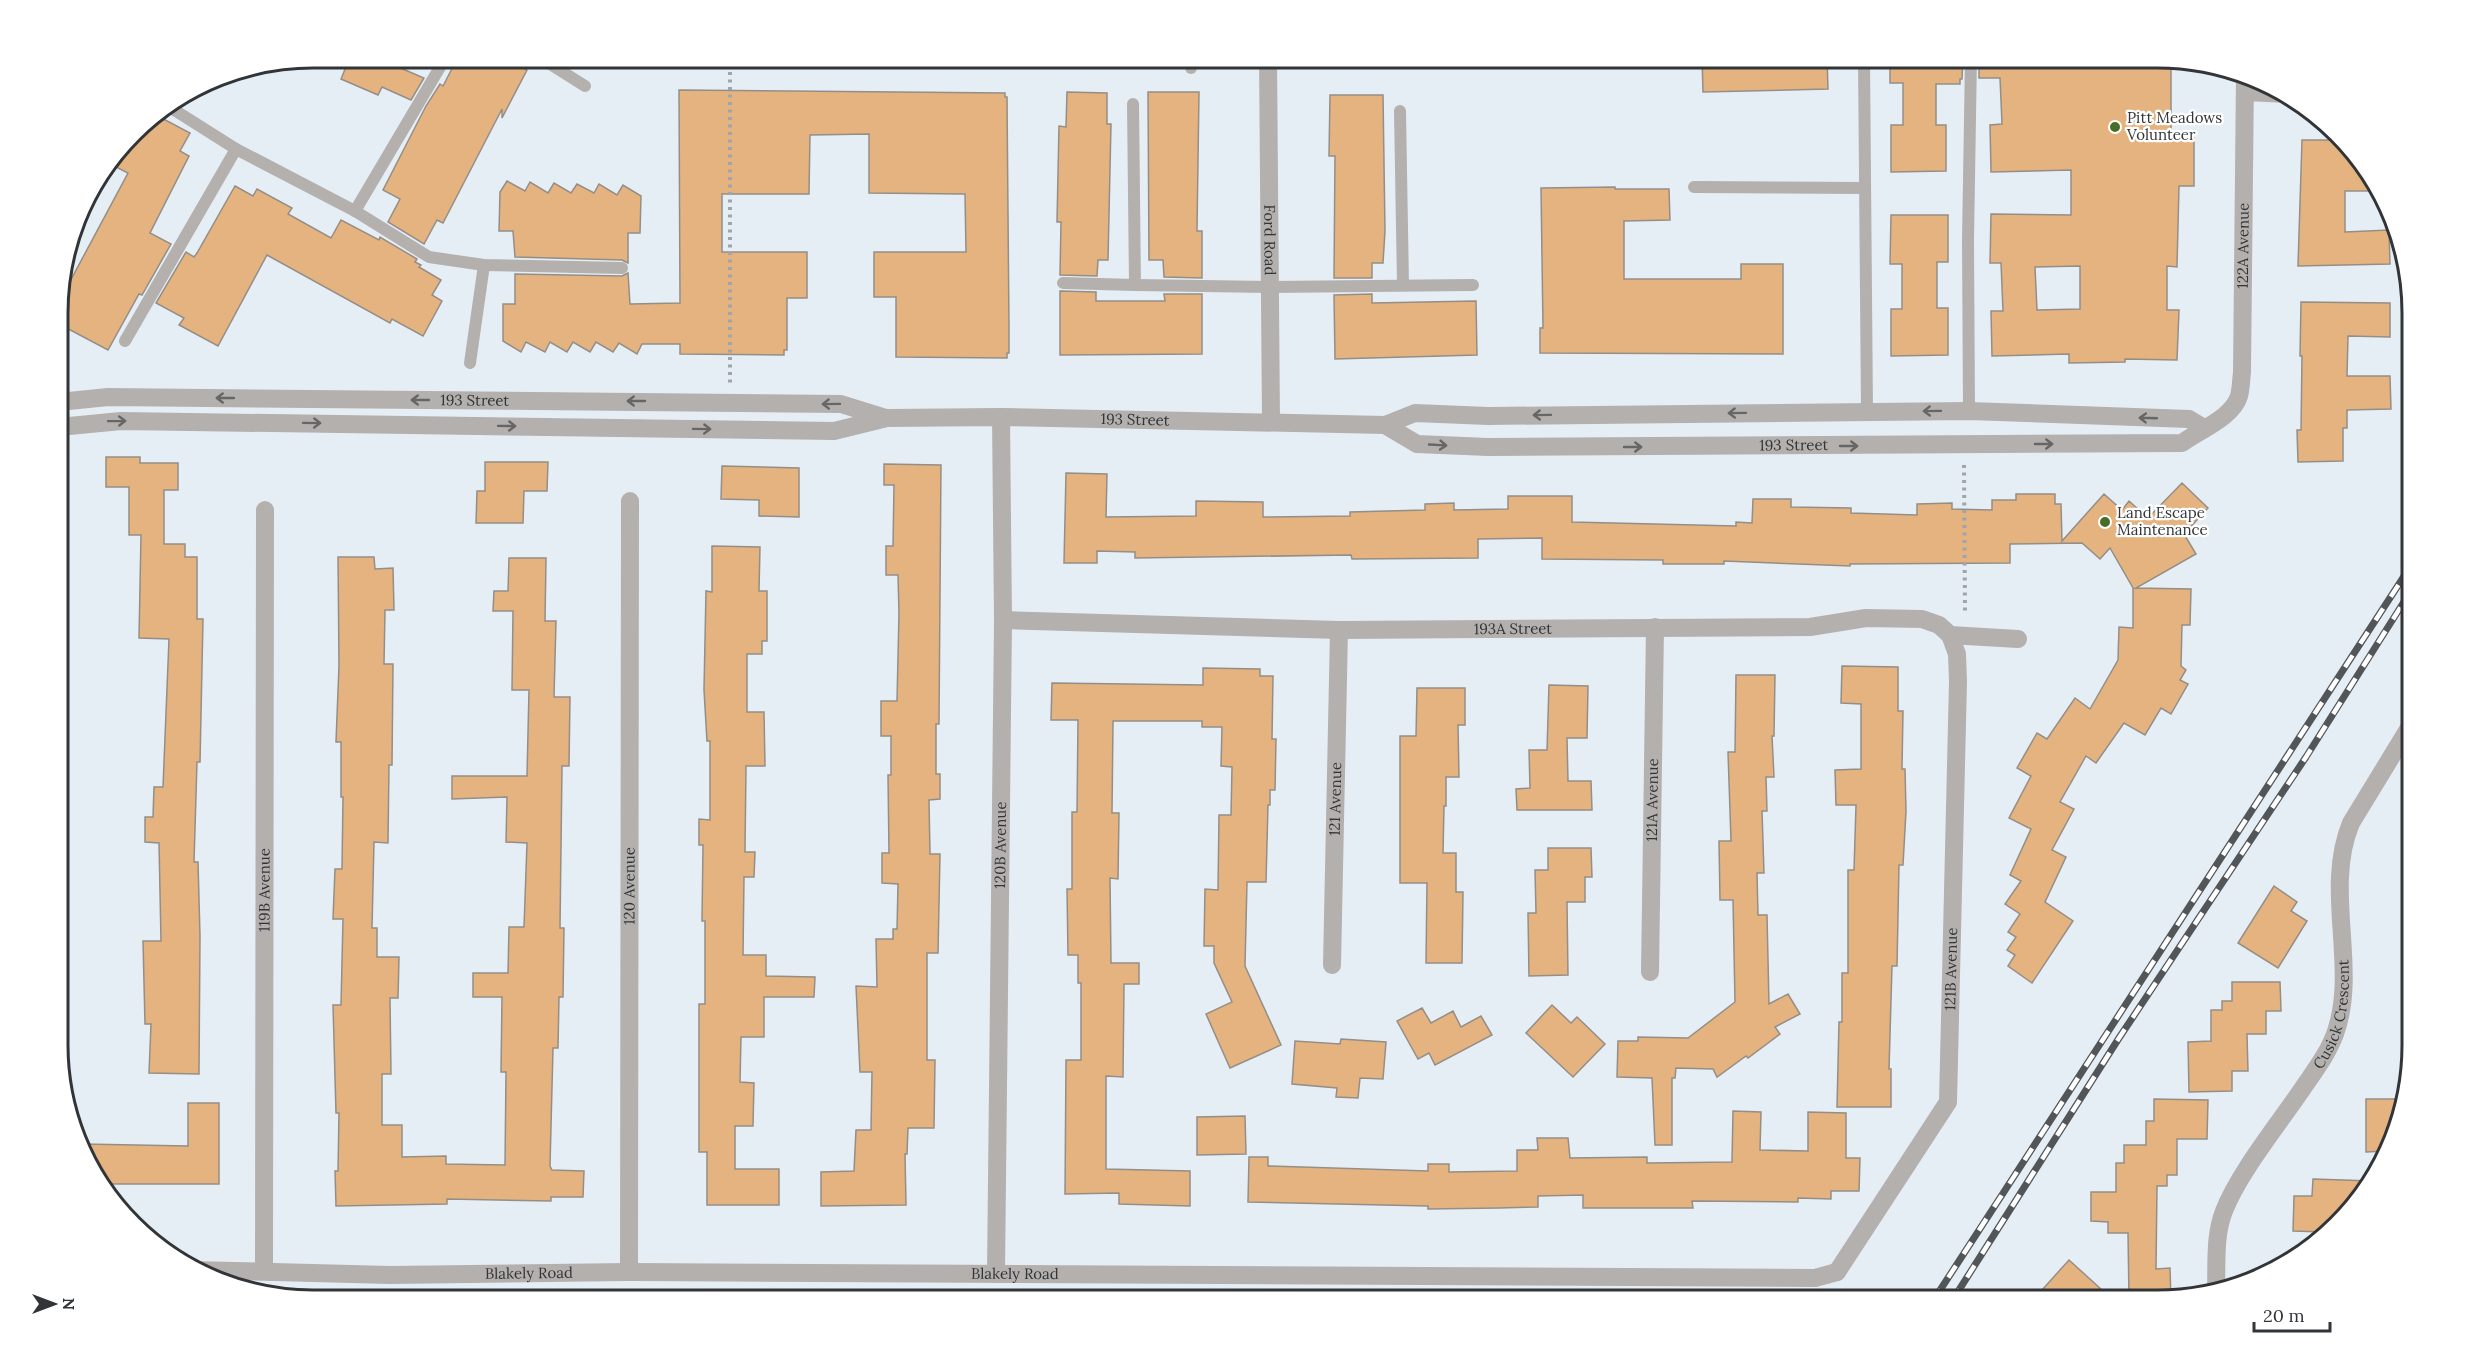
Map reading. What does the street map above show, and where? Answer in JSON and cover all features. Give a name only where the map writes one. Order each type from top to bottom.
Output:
[{"type":"street","name":"Ford Road","points":[[1268,68],[1271,422]]},
{"type":"street","name":"122A Avenue","points":[[2229,414],[2239,397],[2242,372],[2245,83]]},
{"type":"street","name":"193 Street","points":[[68,401],[120,397],[841,404],[887,418]]},
{"type":"street","name":"193 Street","points":[[68,426],[121,421],[834,431],[887,418],[1001,417],[1385,425],[1415,413],[1488,416],[1969,411],[2189,419],[2204,428]]},
{"type":"street","name":"193 Street","points":[[1385,425],[1417,444],[1488,447],[2182,443],[2229,414]]},
{"type":"street","name":"120B Avenue","points":[[996,1274],[1003,620],[1001,417]]},
{"type":"street","name":"120 Avenue","points":[[629,1272],[630,501]]},
{"type":"street","name":"119B Avenue","points":[[264,1270],[265,510]]},
{"type":"street","name":"193A Street","points":[[1003,620],[1339,630],[1800,627],[1866,618],[1922,619],[1957,635],[2018,639]]},
{"type":"street","name":"121A Avenue","points":[[1650,972],[1654,627]]},
{"type":"street","name":"121 Avenue","points":[[1332,965],[1339,630]]},
{"type":"street","name":"121B Avenue","points":[[1837,1272],[1948,1102],[1958,681],[1957,635]]},
{"type":"street","name":"Cusick Crescent","points":[[2216,1283],[2219,1230],[2224,1211],[2250,1166],[2325,1055],[2335,1033],[2342,993],[2340,881],[2343,841],[2350,823],[2402,739]]},
{"type":"street","name":"Blakely Road","points":[[214,1270],[390,1275],[629,1272],[1815,1278],[1837,1272]]},
{"type":"lane","points":[[355,211],[440,68]]},
{"type":"lane","points":[[556,68],[585,86]]},
{"type":"lane","points":[[1864,68],[1867,412]]},
{"type":"lane","points":[[1969,411],[1968,240],[1971,68]]},
{"type":"lane","points":[[1133,104],[1135,285]]},
{"type":"lane","points":[[175,110],[236,149],[355,211],[429,257],[484,265],[622,268]]},
{"type":"lane","points":[[1400,111],[1403,285]]},
{"type":"lane","points":[[125,341],[236,149]]},
{"type":"lane","points":[[1694,187],[1865,188]]},
{"type":"lane","points":[[470,363],[484,265]]},
{"type":"lane","points":[[1063,283],[1269,287],[1473,285]]},
{"type":"path","points":[[730,68],[730,402]]},
{"type":"path","points":[[1957,635],[1963,445]]},
{"type":"building","points":[[346,68],[401,68],[424,78],[411,100],[382,87],[378,95],[341,79]]},
{"type":"building","points":[[452,68],[523,68],[527,70],[502,118],[502,109],[443,223],[437,220],[424,244],[388,222],[400,199],[383,190],[426,106],[440,84],[443,86]]},
{"type":"building","points":[[1702,68],[1827,68],[1828,89],[1703,92]]},
{"type":"building","points":[[1890,68],[1962,68],[1960,84],[1936,84],[1936,125],[1946,125],[1946,171],[1891,172],[1891,125],[1903,125],[1903,83],[1890,83]]},
{"type":"building","points":[[1979,68],[2171,68],[2171,138],[2194,138],[2194,186],[2179,186],[2177,267],[2167,266],[2167,310],[2179,310],[2177,360],[2125,359],[2125,362],[2069,363],[2069,354],[1992,356],[1991,311],[2003,311],[2001,263],[1990,263],[1991,214],[2071,215],[2071,170],[1991,172],[1990,125],[2002,124],[2000,78],[1979,78]],"holes":[[[2080,266],[2080,309],[2037,310],[2035,267]]]},
{"type":"building","points":[[679,90],[1005,93],[1007,97],[1009,329],[1007,358],[896,357],[896,297],[874,297],[874,252],[966,252],[965,194],[869,193],[869,134],[810,135],[809,194],[722,194],[722,252],[807,252],[807,298],[787,298],[787,350],[784,350],[784,355],[680,354],[680,344],[642,344],[637,354],[619,343],[613,352],[596,342],[590,352],[573,342],[567,352],[550,342],[545,352],[526,342],[521,352],[503,341],[503,304],[515,304],[515,274],[622,276],[628,273],[630,304],[680,303]]},
{"type":"building","points":[[1067,92],[1107,93],[1107,124],[1111,124],[1108,260],[1098,260],[1097,276],[1060,275],[1061,222],[1057,222],[1059,126],[1066,127]]},
{"type":"building","points":[[1148,92],[1199,92],[1197,231],[1202,231],[1202,278],[1164,277],[1163,260],[1149,260]]},
{"type":"building","points":[[1330,95],[1383,95],[1385,231],[1383,263],[1372,263],[1372,278],[1334,278],[1335,156],[1329,156]]},
{"type":"building","points":[[162,118],[190,133],[180,151],[189,156],[150,233],[171,244],[142,295],[139,294],[108,350],[68,329],[68,296],[70,282],[128,173],[115,167],[139,139]]},
{"type":"building","points":[[2302,140],[2332,140],[2352,163],[2370,191],[2345,191],[2345,232],[2389,230],[2390,264],[2298,266]]},
{"type":"building","points":[[507,181],[525,191],[530,182],[548,193],[554,183],[571,193],[577,184],[594,193],[599,184],[617,195],[623,185],[641,196],[640,233],[628,233],[628,263],[622,260],[515,257],[513,231],[499,231],[500,192]]},
{"type":"building","points":[[235,186],[253,196],[257,189],[292,208],[288,214],[331,238],[341,220],[379,240],[380,237],[417,259],[415,262],[421,265],[419,267],[441,280],[432,295],[442,301],[423,336],[392,319],[390,323],[267,255],[218,346],[179,325],[184,318],[156,303],[186,252],[194,257],[197,253]]},
{"type":"building","points":[[1615,187],[1615,189],[1669,189],[1670,220],[1624,221],[1624,279],[1741,279],[1741,264],[1783,264],[1783,354],[1540,353],[1540,328],[1543,328],[1541,188]]},
{"type":"building","points":[[1891,215],[1948,215],[1948,262],[1937,262],[1937,308],[1948,308],[1948,355],[1891,356],[1891,309],[1902,309],[1902,264],[1890,264]]},
{"type":"building","points":[[1060,291],[1096,292],[1096,301],[1165,301],[1164,294],[1202,294],[1202,354],[1060,355]]},
{"type":"building","points":[[1372,294],[1372,303],[1476,301],[1477,355],[1335,359],[1334,295]]},
{"type":"building","points":[[2301,302],[2390,303],[2390,337],[2348,336],[2347,376],[2390,376],[2391,409],[2347,410],[2347,428],[2343,428],[2343,461],[2298,462],[2297,430],[2301,430]]},
{"type":"building","points":[[106,457],[140,457],[140,463],[178,463],[178,490],[164,490],[164,544],[185,544],[185,557],[197,557],[197,619],[203,619],[200,762],[197,762],[194,862],[198,862],[200,936],[199,1074],[149,1073],[151,1024],[145,1024],[143,941],[161,941],[159,843],[145,842],[145,817],[153,817],[154,787],[163,787],[169,639],[139,638],[141,535],[129,535],[129,487],[106,487]]},
{"type":"building","points":[[485,462],[548,462],[547,491],[524,491],[523,523],[476,523],[477,491],[485,491]]},
{"type":"building","points":[[884,464],[941,465],[939,724],[936,724],[936,774],[940,774],[940,799],[929,800],[930,854],[940,854],[938,953],[927,953],[927,1060],[935,1060],[934,1128],[908,1128],[907,1154],[905,1154],[906,1205],[821,1206],[821,1172],[854,1171],[856,1130],[871,1130],[872,1072],[860,1072],[856,986],[877,987],[876,939],[893,939],[893,929],[897,929],[898,884],[882,883],[882,853],[889,853],[888,775],[891,775],[891,736],[881,736],[881,701],[897,701],[899,613],[898,575],[886,575],[886,546],[893,546],[894,485],[884,485]]},
{"type":"building","points":[[722,466],[799,468],[799,517],[759,516],[759,500],[721,499]]},
{"type":"building","points":[[1066,473],[1107,474],[1106,517],[1196,516],[1196,501],[1263,502],[1263,517],[1350,516],[1350,512],[1425,510],[1425,504],[1454,503],[1454,510],[1508,509],[1508,496],[1572,496],[1572,522],[1736,526],[1736,522],[1752,523],[1753,499],[1791,499],[1791,507],[1851,508],[1851,513],[1917,515],[1917,504],[1952,503],[1952,509],[1992,510],[1992,500],[2016,500],[2016,494],[2055,494],[2055,504],[2061,504],[2062,541],[2104,494],[2122,510],[2129,501],[2148,518],[2182,483],[2208,508],[2184,534],[2196,554],[2136,588],[2191,589],[2190,625],[2182,625],[2181,666],[2186,670],[2180,680],[2188,684],[2171,714],[2161,708],[2145,735],[2124,723],[2096,763],[2086,756],[2060,802],[2074,809],[2052,850],[2066,857],[2045,902],[2073,921],[2032,983],[2008,966],[2015,955],[2007,950],[2016,937],[2008,932],[2020,914],[2005,904],[2021,881],[2010,875],[2031,829],[2009,818],[2031,776],[2017,768],[2037,733],[2047,739],[2075,698],[2090,709],[2118,660],[2119,627],[2133,628],[2133,588],[2110,548],[2100,559],[2082,543],[2010,544],[2010,563],[1850,564],[1850,566],[1724,561],[1724,564],[1663,564],[1663,560],[1542,559],[1542,538],[1478,539],[1478,558],[1352,559],[1351,555],[1135,558],[1135,552],[1097,551],[1097,563],[1064,563]]},
{"type":"building","points":[[712,546],[760,547],[759,591],[767,591],[767,641],[762,641],[762,654],[747,654],[747,712],[764,712],[765,766],[746,766],[745,852],[755,852],[754,877],[744,877],[743,955],[766,955],[766,976],[815,977],[814,997],[764,997],[764,1037],[741,1037],[740,1082],[754,1083],[753,1126],[735,1126],[735,1169],[779,1169],[779,1205],[707,1205],[707,1152],[699,1152],[699,1004],[705,1004],[705,921],[702,921],[703,845],[699,845],[699,819],[710,820],[710,741],[707,741],[704,690],[706,591],[712,592]]},
{"type":"building","points":[[338,557],[374,557],[375,569],[393,568],[394,610],[385,610],[384,664],[393,664],[392,765],[389,765],[388,843],[374,842],[372,928],[377,928],[377,957],[399,957],[398,998],[390,998],[391,1074],[382,1074],[382,1125],[402,1125],[402,1157],[446,1156],[446,1164],[505,1165],[506,1072],[501,1072],[502,997],[473,997],[473,973],[508,973],[509,927],[524,927],[527,843],[506,842],[507,797],[452,799],[452,776],[527,776],[529,690],[512,690],[513,611],[493,611],[494,591],[508,591],[509,558],[546,558],[545,621],[556,621],[554,697],[570,697],[569,766],[562,766],[560,928],[564,928],[563,997],[559,997],[558,1048],[553,1048],[550,1166],[552,1170],[584,1171],[583,1197],[551,1197],[551,1201],[447,1199],[447,1204],[336,1206],[335,1171],[338,1171],[339,1113],[336,1113],[333,1005],[341,1005],[343,919],[333,919],[335,869],[342,869],[343,797],[341,797],[341,742],[336,742],[339,665]]},
{"type":"building","points":[[1842,666],[1898,667],[1898,711],[1903,711],[1902,769],[1905,769],[1906,811],[1903,865],[1899,865],[1897,966],[1892,966],[1889,1069],[1891,1069],[1891,1107],[1837,1107],[1839,1022],[1842,1022],[1842,973],[1848,973],[1848,870],[1854,870],[1856,805],[1836,805],[1835,770],[1861,769],[1861,704],[1841,703]]},
{"type":"building","points":[[1203,668],[1260,669],[1260,676],[1273,676],[1272,739],[1276,739],[1275,790],[1270,790],[1270,805],[1268,805],[1266,882],[1247,882],[1245,966],[1281,1045],[1230,1068],[1206,1014],[1232,1002],[1214,963],[1214,946],[1204,946],[1205,889],[1218,890],[1219,815],[1231,815],[1232,767],[1221,766],[1222,727],[1202,727],[1202,721],[1113,721],[1112,813],[1119,813],[1118,879],[1110,878],[1111,963],[1139,963],[1139,984],[1124,984],[1123,1077],[1106,1076],[1106,1169],[1190,1171],[1190,1206],[1119,1204],[1119,1193],[1065,1194],[1066,1060],[1081,1060],[1081,983],[1078,983],[1078,955],[1068,955],[1067,889],[1072,889],[1072,812],[1077,812],[1078,720],[1051,720],[1052,683],[1203,685]]},
{"type":"building","points":[[1736,675],[1775,675],[1774,736],[1772,736],[1774,777],[1766,777],[1767,811],[1762,811],[1764,873],[1757,873],[1758,915],[1767,915],[1769,1004],[1788,994],[1800,1014],[1775,1027],[1780,1034],[1717,1077],[1713,1069],[1676,1068],[1675,1078],[1672,1078],[1672,1145],[1655,1145],[1652,1078],[1617,1077],[1618,1041],[1638,1041],[1638,1037],[1688,1038],[1735,1002],[1733,900],[1720,900],[1719,841],[1731,841],[1728,752],[1735,752]]},
{"type":"building","points":[[1549,685],[1588,686],[1587,738],[1567,738],[1568,781],[1591,781],[1592,810],[1517,810],[1516,789],[1530,788],[1529,750],[1547,750]]},
{"type":"building","points":[[1417,688],[1465,688],[1465,725],[1458,725],[1459,777],[1446,777],[1443,853],[1456,853],[1456,892],[1463,892],[1462,963],[1426,963],[1427,883],[1400,883],[1400,736],[1416,736]]},
{"type":"building","points":[[1548,848],[1591,848],[1592,877],[1585,877],[1585,902],[1567,902],[1568,975],[1529,976],[1528,913],[1536,913],[1535,870],[1548,870]]},
{"type":"building","points":[[2274,886],[2297,902],[2291,911],[2307,921],[2278,968],[2238,943]]},
{"type":"building","points":[[2232,982],[2280,982],[2281,1011],[2266,1011],[2266,1034],[2247,1034],[2248,1071],[2232,1071],[2232,1091],[2189,1092],[2188,1042],[2211,1041],[2211,1010],[2222,1010],[2222,1001],[2232,1001]]},
{"type":"building","points":[[1552,1005],[1571,1023],[1577,1017],[1605,1044],[1573,1077],[1526,1033]]},
{"type":"building","points":[[1422,1008],[1431,1023],[1453,1011],[1461,1027],[1481,1016],[1492,1035],[1435,1065],[1429,1053],[1418,1059],[1397,1021]]},
{"type":"building","points":[[1341,1039],[1386,1042],[1383,1079],[1360,1078],[1358,1098],[1336,1097],[1337,1088],[1292,1084],[1295,1041],[1340,1044]]},
{"type":"building","points":[[2154,1099],[2208,1100],[2207,1139],[2177,1139],[2177,1175],[2167,1175],[2167,1186],[2157,1186],[2156,1269],[2170,1268],[2171,1290],[2129,1290],[2128,1233],[2108,1233],[2108,1222],[2091,1221],[2091,1192],[2116,1192],[2116,1163],[2124,1163],[2124,1145],[2146,1145],[2146,1121],[2154,1121]]},
{"type":"building","points":[[2366,1099],[2397,1099],[2390,1125],[2378,1151],[2366,1152]]},
{"type":"building","points":[[188,1103],[219,1103],[219,1184],[110,1184],[88,1144],[188,1146]]},
{"type":"building","points":[[1733,1111],[1761,1112],[1760,1150],[1808,1151],[1808,1112],[1846,1113],[1846,1158],[1860,1158],[1859,1191],[1831,1191],[1831,1199],[1798,1198],[1798,1202],[1692,1201],[1693,1208],[1583,1208],[1583,1195],[1538,1196],[1538,1207],[1499,1208],[1428,1209],[1428,1206],[1248,1202],[1249,1157],[1268,1157],[1268,1166],[1428,1171],[1428,1164],[1449,1164],[1449,1172],[1517,1171],[1517,1150],[1538,1150],[1537,1138],[1568,1138],[1570,1158],[1647,1157],[1647,1163],[1732,1162]]},
{"type":"building","points":[[1245,1116],[1246,1154],[1197,1155],[1197,1117]]},
{"type":"building","points":[[2313,1179],[2362,1181],[2342,1207],[2317,1232],[2293,1231],[2294,1196],[2312,1196]]},
{"type":"building","points":[[2069,1260],[2102,1290],[2042,1290]]},
{"type":"railway","points":[[1940,1290],[2402,579]]},
{"type":"railway","points":[[1959,1290],[2119,1038],[2306,757],[2402,605]]},
{"type":"place","name":"Pitt Meadows Volunteer","points":[[2115,127]]},
{"type":"place","name":"Land Escape Maintenance","points":[[2105,522]]}]
